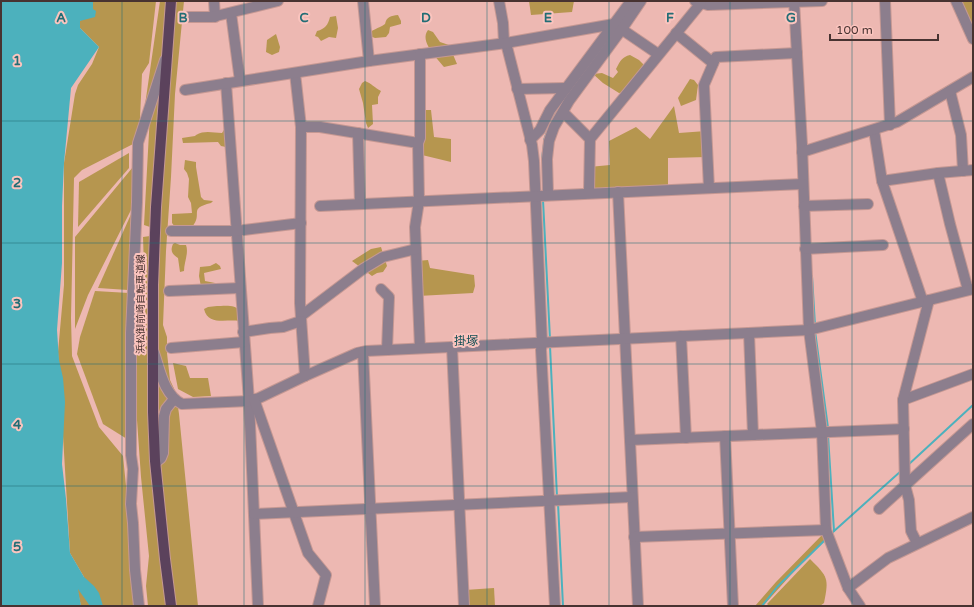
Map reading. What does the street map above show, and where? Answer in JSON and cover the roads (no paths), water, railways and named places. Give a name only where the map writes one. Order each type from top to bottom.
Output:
[{"type":"main road","name":"浜松御前崎自転車道線","points":[[171,1],[154,245],[153,349],[156,462],[164,560],[171,606]]},
{"type":"street","points":[[214,1],[214,17]]},
{"type":"street","points":[[187,17],[214,17],[278,1]]},
{"type":"street","points":[[363,1],[369,61]]},
{"type":"street","points":[[499,1],[505,43],[534,161],[542,342],[541,350],[555,606]]},
{"type":"street","points":[[548,194],[547,159],[549,141],[554,126],[618,27],[631,1]]},
{"type":"street","points":[[530,140],[540,130],[550,110],[566,88],[640,1]]},
{"type":"street","points":[[589,193],[590,139],[676,33],[698,2],[708,5],[822,1]]},
{"type":"street","points":[[885,1],[890,125]]},
{"type":"street","points":[[956,1],[973,39]]},
{"type":"street","points":[[794,2],[809,330],[822,432],[826,530],[848,588],[860,606]]},
{"type":"street","points":[[231,13],[240,81]]},
{"type":"street","points":[[185,90],[369,61],[618,27],[658,54]]},
{"type":"street","points":[[676,33],[713,63]]},
{"type":"street","points":[[709,188],[704,86],[716,57],[797,53]]},
{"type":"street","points":[[139,606],[131,504],[133,470],[131,455],[131,332],[138,144],[167,54]]},
{"type":"street","points":[[420,54],[420,138],[418,143],[419,201],[416,227],[420,348]]},
{"type":"street","points":[[295,73],[301,127],[301,318],[305,376]]},
{"type":"street","points":[[802,152],[897,122],[973,77]]},
{"type":"street","points":[[226,83],[244,337],[252,400],[254,514],[258,606]]},
{"type":"street","points":[[517,89],[566,88]]},
{"type":"street","points":[[882,181],[968,170],[950,91]]},
{"type":"street","points":[[563,112],[590,139]]},
{"type":"street","points":[[301,127],[320,127],[418,143]]},
{"type":"street","points":[[874,130],[882,181],[926,301],[903,400],[905,485],[909,500],[911,531],[917,543]]},
{"type":"street","points":[[358,133],[360,204]]},
{"type":"street","points":[[153,349],[166,389],[174,400],[182,404],[252,400],[363,352],[809,330],[971,289],[950,224],[938,173]]},
{"type":"street","points":[[320,206],[548,194],[803,184]]},
{"type":"street","points":[[618,192],[638,606]]},
{"type":"street","points":[[804,206],[868,204]]},
{"type":"street","points":[[171,232],[236,231],[301,224]]},
{"type":"street","points":[[805,249],[883,245]]},
{"type":"street","points":[[171,348],[244,337],[270,328],[283,327],[301,318],[363,269],[383,257],[416,249]]},
{"type":"street","points":[[169,291],[240,288]]},
{"type":"street","points":[[381,289],[389,297],[388,350]]},
{"type":"street","points":[[749,333],[753,435]]},
{"type":"street","points":[[680,336],[686,438]]},
{"type":"street","points":[[452,347],[464,606]]},
{"type":"street","points":[[363,352],[375,606]]},
{"type":"street","points":[[903,400],[973,374]]},
{"type":"street","points":[[156,462],[161,458],[164,416],[166,409],[174,400]]},
{"type":"street","points":[[252,400],[308,553],[326,575],[318,606]]},
{"type":"street","points":[[878,510],[973,424]]},
{"type":"street","points":[[630,440],[904,429]]},
{"type":"street","points":[[725,436],[733,606]]},
{"type":"street","points":[[254,514],[632,497]]},
{"type":"street","points":[[848,588],[888,558],[973,517]]},
{"type":"street","points":[[634,537],[826,530]]},
{"type":"water","points":[[1,1],[93,1],[93,9],[96,11],[95,17],[80,21],[80,28],[99,47],[71,88],[64,163],[62,263],[57,330],[59,360],[63,378],[65,402],[62,464],[70,553],[84,577],[99,593],[103,606],[90,606],[78,589],[81,606],[1,606]]},
{"type":"waterway","points":[[544,140],[551,121],[561,106]]},
{"type":"waterway","points":[[542,159],[544,144]]},
{"type":"waterway","points":[[543,200],[550,339]]},
{"type":"waterway","points":[[812,276],[815,325]]},
{"type":"waterway","points":[[815,331],[828,428]]},
{"type":"waterway","points":[[550,346],[557,497]]},
{"type":"waterway","points":[[908,465],[973,405]]},
{"type":"waterway","points":[[828,435],[834,531]]},
{"type":"waterway","points":[[833,532],[901,471]]},
{"type":"waterway","points":[[558,503],[563,606]]},
{"type":"waterway","points":[[762,606],[777,587],[826,539]]},
{"type":"district","name":"掛塚","points":[[466,341]]}]
